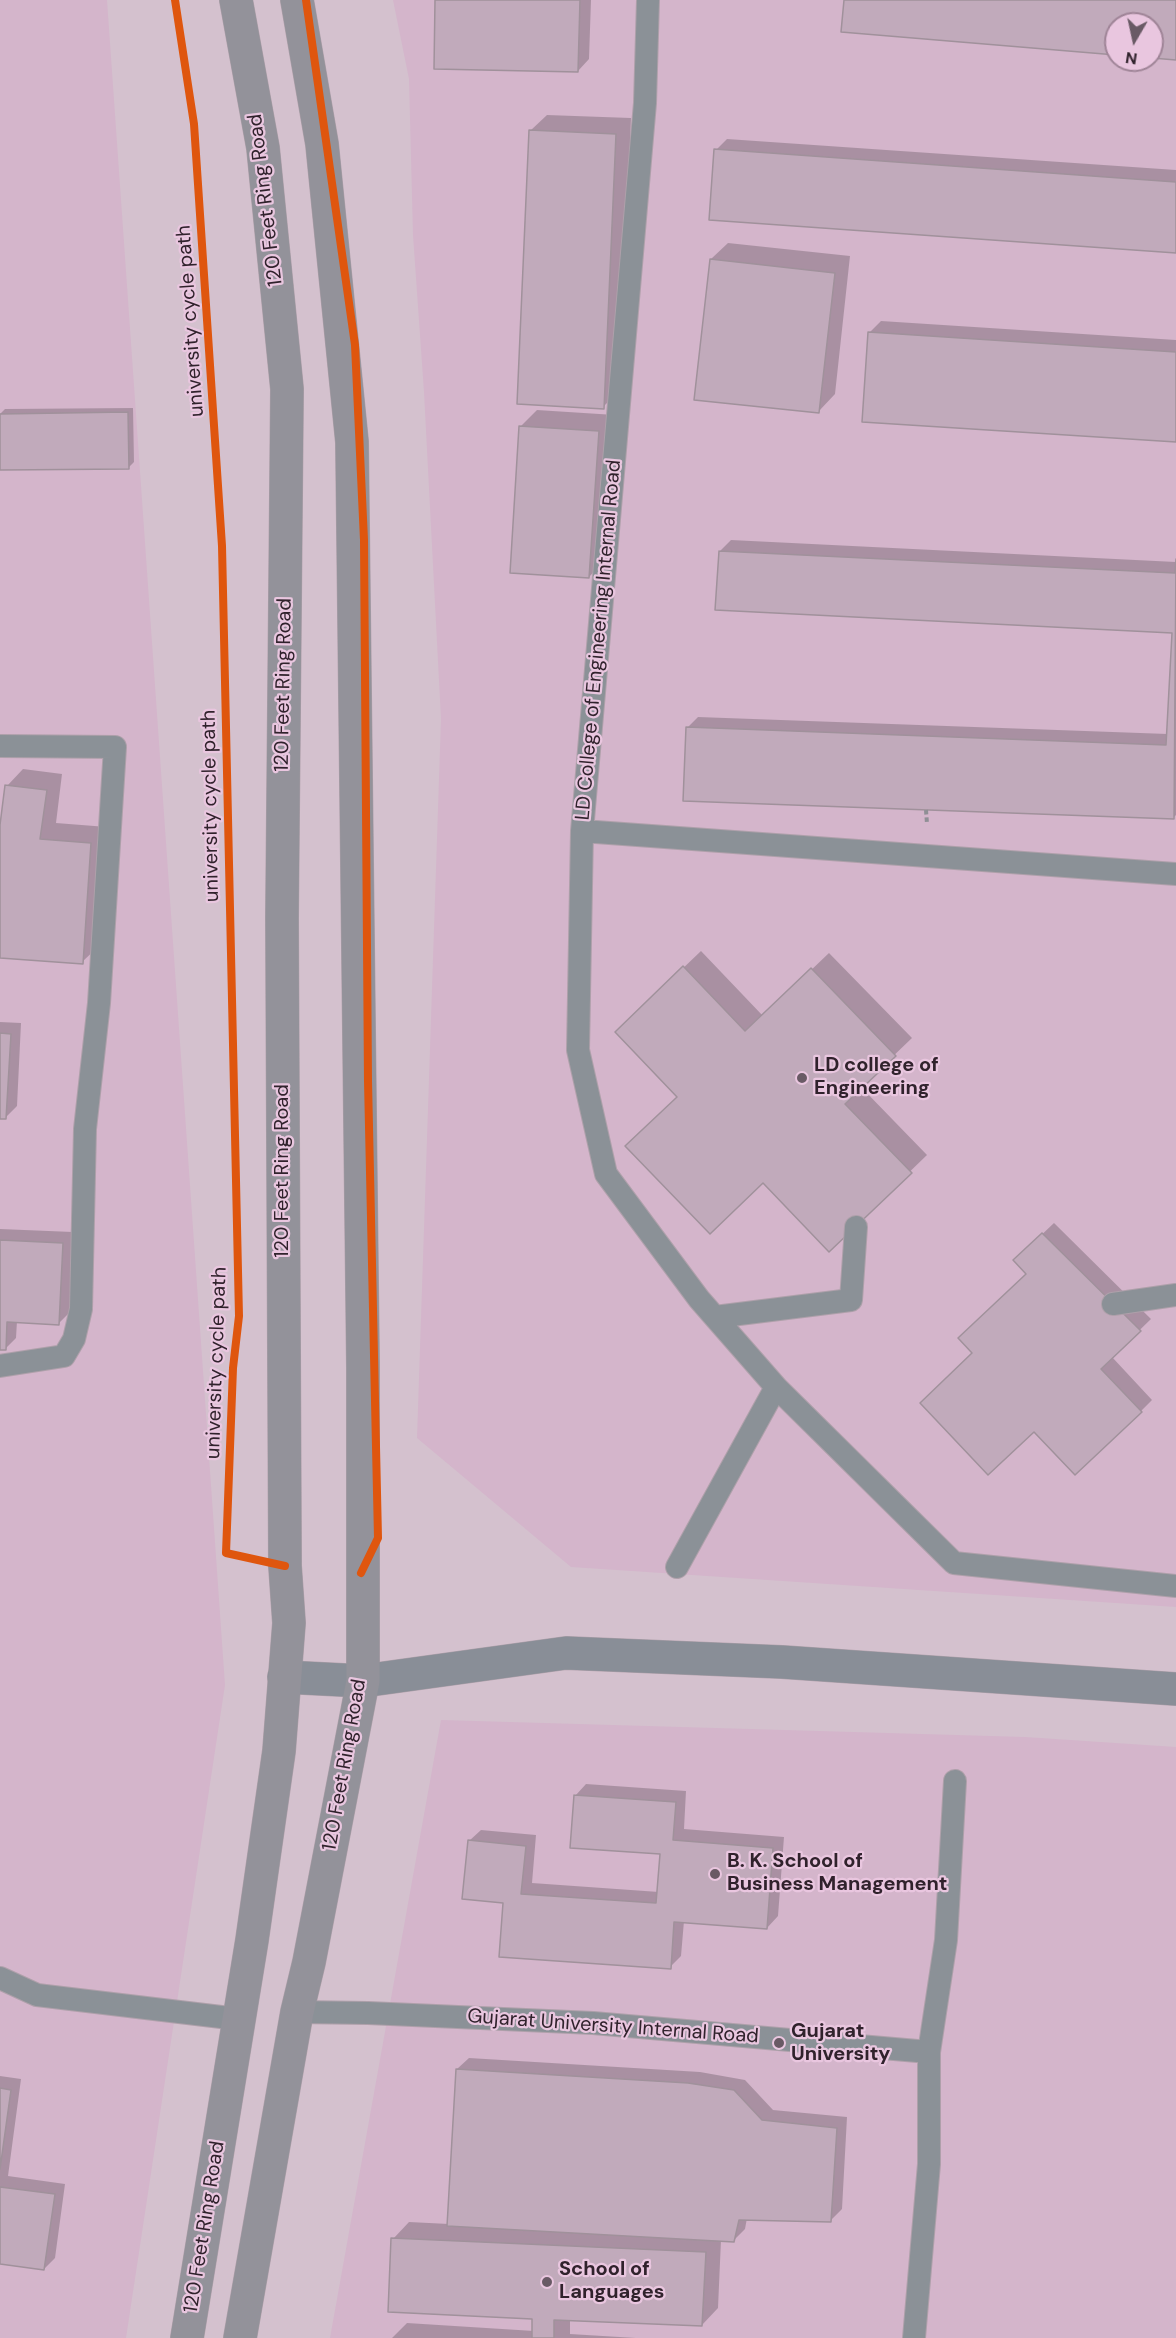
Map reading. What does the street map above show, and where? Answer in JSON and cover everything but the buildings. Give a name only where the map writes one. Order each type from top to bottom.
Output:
[{"type":"main road","name":"120 Feet Ring Road","points":[[187,2338],[279,1752],[289,1623],[285,1566],[282,917],[287,389],[263,148],[236,0]]},
{"type":"main road","name":"120 Feet Ring Road","points":[[240,2338],[297,2012],[311,1951],[363,1681],[363,1367],[352,442],[322,144],[297,0]]},
{"type":"street","points":[[285,1677],[363,1681],[566,1653],[782,1662],[1176,1689]]},
{"type":"lane","name":"LD College of Engineering Internal Road","points":[[648,0],[644,115],[582,831],[1176,874]]},
{"type":"lane","points":[[0,746],[115,747],[100,992],[85,1129],[81,1309],[74,1339],[64,1356],[0,1366]]},
{"type":"lane","points":[[582,831],[578,1050],[606,1174],[715,1317],[776,1387],[954,1563],[1176,1586]]},
{"type":"lane","points":[[715,1317],[851,1300],[856,1227]]},
{"type":"lane","points":[[1113,1304],[1176,1295]]},
{"type":"lane","points":[[677,1567],[776,1387]]},
{"type":"lane","points":[[914,2338],[929,2164],[929,2052],[946,1940],[955,1781]]},
{"type":"lane","points":[[0,1978],[37,1995],[238,2019]]},
{"type":"lane","name":"Gujarat University Internal Road","points":[[297,2012],[593,2023],[929,2052]]},
{"type":"shaded area","points":[[0,0],[107,0],[225,1685],[126,2338],[0,2338]]},
{"type":"shaded area","name":"LD college of Engineering","points":[[393,0],[1176,0],[1176,1607],[571,1567],[417,1438],[441,719],[424,392],[413,235],[409,79]]},
{"type":"shaded area","name":"Gujarat University","points":[[441,1720],[1025,1737],[1176,1747],[1176,2338],[330,2338]]},
{"type":"cycle path","name":"university cycle path","points":[[175,0],[194,124],[222,546],[239,1316],[233,1368],[226,1553],[285,1566]]},
{"type":"cycle path","points":[[306,0],[355,345],[364,540],[368,1081],[378,1538],[361,1573]]},
{"type":"place","name":"LD college of Engineering","points":[[802,1078]]},
{"type":"place","name":"B. K. School of Business Management","points":[[715,1874]]},
{"type":"place","name":"Gujarat University","points":[[779,2043]]},
{"type":"place","name":"School of Languages","points":[[547,2282]]}]
